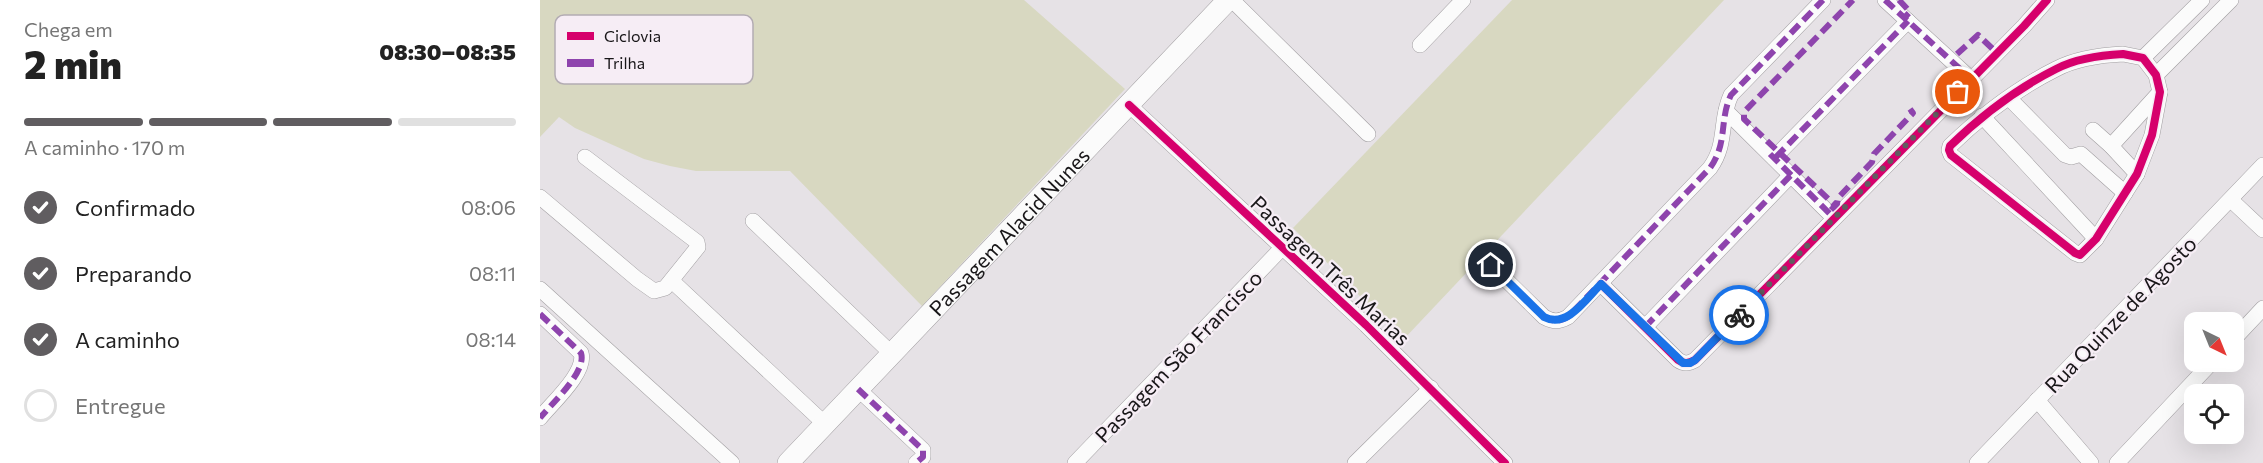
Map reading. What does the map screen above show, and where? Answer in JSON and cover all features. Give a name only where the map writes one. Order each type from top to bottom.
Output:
[{"type":"main road","name":"Passagem Alacid Nunes","points":[[788,463],[1230,0]]},
{"type":"street","points":[[1230,0],[1368,134]]},
{"type":"street","points":[[1420,45],[1463,0]]},
{"type":"street","points":[[1491,265],[1544,317],[1552,321],[1560,321],[1568,317],[1710,168],[1717,159],[1722,146],[1727,103],[1735,90],[1823,0]]},
{"type":"street","points":[[1885,0],[1971,79]]},
{"type":"street","points":[[2143,58],[2202,0]]},
{"type":"street","points":[[2156,75],[2231,0]]},
{"type":"street","points":[[1601,284],[1678,360],[1690,363],[1971,79],[2044,1]]},
{"type":"street","points":[[1774,158],[1908,21]]},
{"type":"street","points":[[2180,21],[2196,35]]},
{"type":"street","points":[[2124,54],[2143,58],[2156,75],[2160,92],[2152,135],[2137,174],[2096,239],[2080,255],[1951,154],[1949,150],[1950,146],[1982,116],[2057,68],[2103,55],[2124,54]]},
{"type":"street","points":[[2111,146],[2160,92]]},
{"type":"street","points":[[2009,99],[2065,155],[2071,157],[2081,154],[2125,193]]},
{"type":"street","name":"Passagem Três Marias","points":[[1129,105],[1431,388],[1499,461]]},
{"type":"street","points":[[1726,111],[1834,218]]},
{"type":"street","points":[[1982,116],[2096,239]]},
{"type":"street","points":[[2093,130],[2137,174]]},
{"type":"street","points":[[540,197],[637,279],[654,291],[662,291],[698,247],[697,242],[585,157]]},
{"type":"street","name":"Rua Quinze de Agosto","points":[[1977,463],[2263,165]]},
{"type":"street","points":[[1645,327],[1791,175]]},
{"type":"street","points":[[2231,200],[2263,230]]},
{"type":"street","points":[[753,221],[892,354]]},
{"type":"street","name":"Passagem São Francisco","points":[[1075,463],[1281,249]]},
{"type":"street","points":[[672,281],[825,424]]},
{"type":"street","points":[[540,289],[732,463]]},
{"type":"street","points":[[2244,328],[2263,308]]},
{"type":"street","points":[[540,314],[581,353],[583,359],[577,374],[540,418]]},
{"type":"street","points":[[2117,463],[2203,372]]},
{"type":"street","points":[[1355,463],[1431,388]]},
{"type":"street","points":[[858,389],[923,450],[923,457],[916,463]]},
{"type":"street","points":[[2037,400],[2091,463]]},
{"type":"green space","points":[[540,0],[1024,0],[1125,89],[922,306],[790,171],[696,171],[670,166],[644,159],[575,128],[559,117],[540,137]]},
{"type":"green space","points":[[1512,0],[1724,0],[1403,340],[1293,228]]},
{"type":"marked path","points":[[1491,265],[1544,317],[1556,321],[1568,317],[1710,168],[1719,150],[1725,113],[1731,95],[1823,0]]},
{"type":"marked path","points":[[1841,211],[1744,119],[1744,112],[1853,0]]},
{"type":"marked path","points":[[1885,0],[1971,79]]},
{"type":"marked path","points":[[1899,0],[1910,12],[1904,18]]},
{"type":"marked path","points":[[1776,157],[1908,21]]},
{"type":"marked path","points":[[1957,54],[1978,35],[1997,53]]},
{"type":"marked path","points":[[1831,210],[1837,204],[1838,198],[1872,162],[1874,154],[1913,113],[1910,109]]},
{"type":"marked path","points":[[1770,154],[1834,218]]},
{"type":"marked path","points":[[1645,327],[1791,175]]},
{"type":"marked path","points":[[540,314],[581,353],[579,369],[574,378],[540,418]]},
{"type":"marked path","points":[[858,389],[923,450],[923,457],[916,463]]},
{"type":"cycle path","points":[[1601,284],[1678,360],[1686,363],[1695,360],[2047,0]]},
{"type":"cycle path","points":[[2123,54],[2143,58],[2156,75],[2160,92],[2152,135],[2137,174],[2096,239],[2080,255],[1951,155],[1949,150],[1950,146],[1974,124],[2014,94],[2042,77],[2080,60],[2123,54]]},
{"type":"cycle path","points":[[1129,105],[1366,325],[1505,463]]},
{"type":"way so far","points":[[1739,315],[1958,92]]},
{"type":"route","points":[[1491,265],[1544,317],[1552,321],[1560,321],[1568,317],[1601,284],[1683,363],[1695,360],[1739,315]]}]
